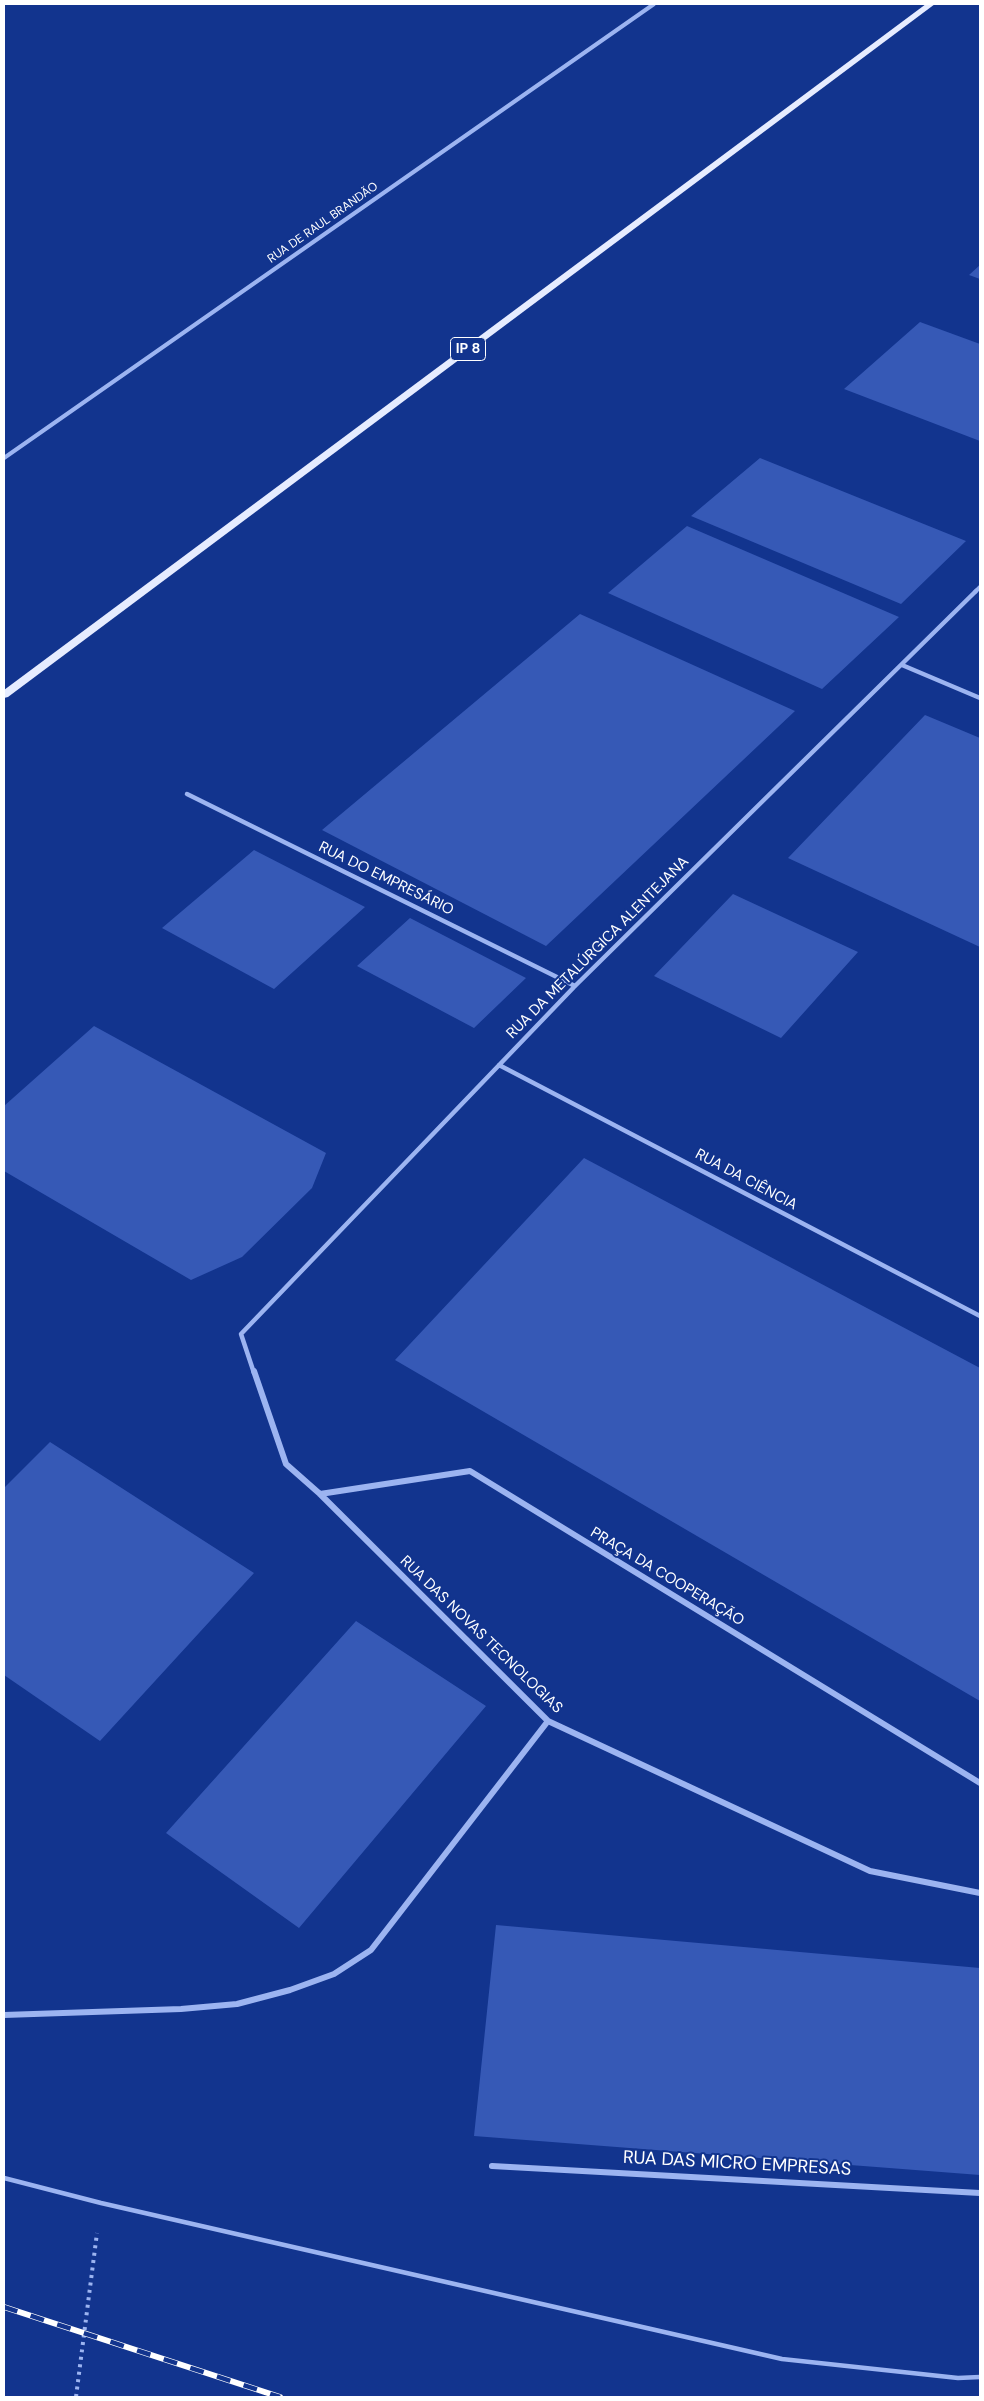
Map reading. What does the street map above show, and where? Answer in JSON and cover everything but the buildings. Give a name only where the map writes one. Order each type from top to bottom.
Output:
[{"type":"main road","name":"IP 8","points":[[4,695],[931,4]]},
{"type":"street","name":"RUA DE RAUL BRANDÃO","points":[[4,458],[654,4]]},
{"type":"street","name":"RUA DA METALÚRGICA ALENTEJANA","points":[[241,1334],[575,986],[980,587]]},
{"type":"street","points":[[902,665],[980,698]]},
{"type":"street","name":"RUA DO EMPRESÁRIO","points":[[187,794],[575,986]]},
{"type":"street","name":"RUA DA CIÊNCIA","points":[[499,1065],[980,1316]]},
{"type":"street","name":"RUA DAS NOVAS TECNOLOGIAS","points":[[241,1334],[286,1464],[320,1494],[548,1721],[870,1871],[980,1894]]},
{"type":"street","name":"PRAÇA DA COOPERAÇÃO","points":[[320,1494],[470,1471],[980,1783]]},
{"type":"street","points":[[4,2015],[181,2009],[237,2004],[290,1990],[334,1974],[371,1950],[548,1721]]},
{"type":"street","name":"RUA DAS MICRO EMPRESAS","points":[[492,2166],[980,2193]]},
{"type":"lane","points":[[4,2178],[101,2203],[782,2358],[879,2371],[958,2378],[980,2378]]},
{"type":"path","points":[[76,2397],[101,2203]]},
{"type":"railway","points":[[4,2307],[280,2397]]}]
